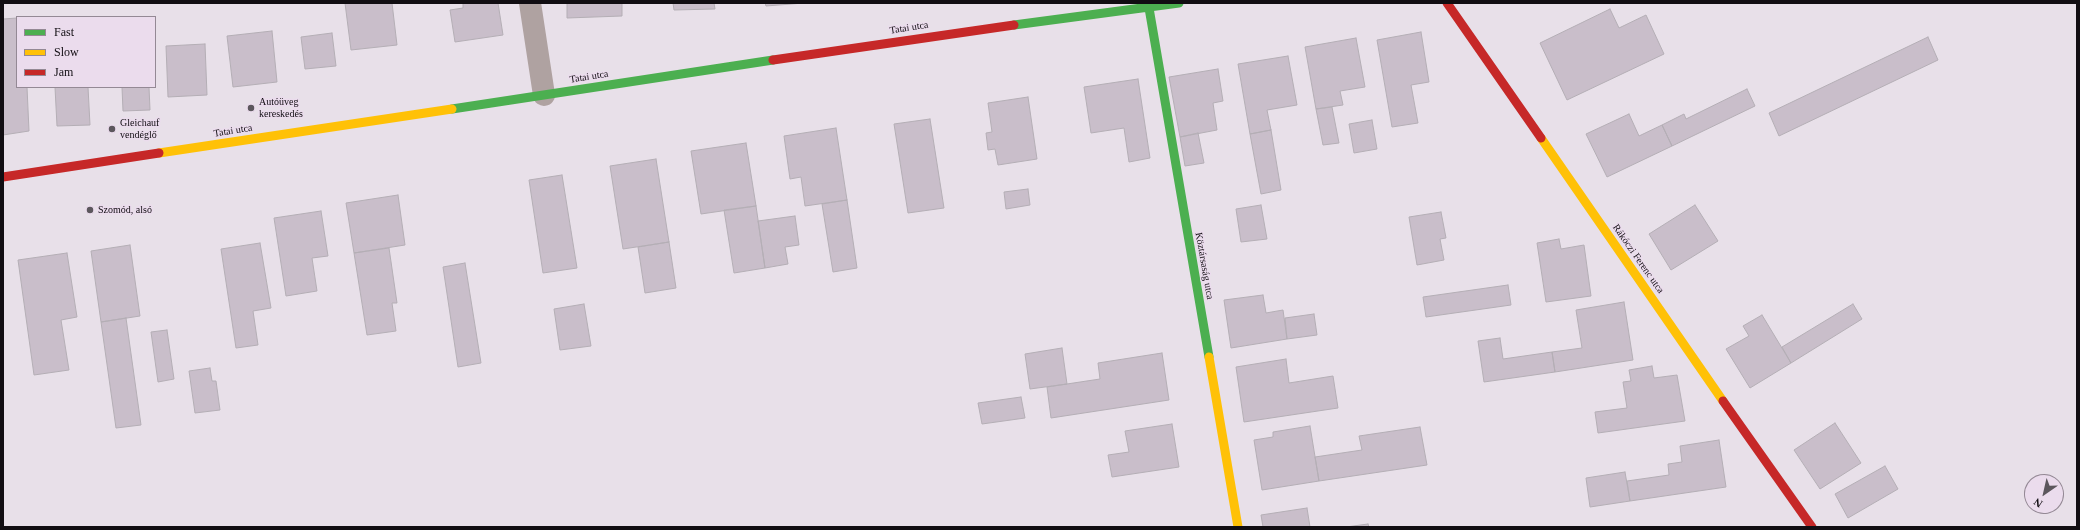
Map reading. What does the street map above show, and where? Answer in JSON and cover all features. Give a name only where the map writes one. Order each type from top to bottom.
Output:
[{"type":"street","points":[[530,3],[544,95]]},
{"type":"street","name":"Tatai utca","points":[[3,177],[944,34],[1149,8],[1177,3]]},
{"type":"street","name":"Rákóczi Ferenc utca","points":[[1447,3],[1812,527]]},
{"type":"street","name":"Köztársaság utca","points":[[1149,8],[1238,527]]},
{"type":"building","points":[[345,3],[392,3],[397,45],[351,50]]},
{"type":"building","points":[[463,3],[498,3],[503,35],[455,42],[450,10],[463,8]]},
{"type":"building","points":[[567,3],[622,3],[622,16],[567,18]]},
{"type":"building","points":[[673,3],[714,3],[715,9],[674,10]]},
{"type":"building","points":[[765,3],[804,3],[766,6]]},
{"type":"building","points":[[1610,9],[1619,28],[1646,15],[1664,54],[1567,100],[1540,43]]},
{"type":"building","points":[[16,18],[16,88],[27,88],[29,131],[3,135],[3,19]]},
{"type":"building","points":[[272,31],[277,82],[233,87],[227,36]]},
{"type":"building","points":[[1421,32],[1429,82],[1411,85],[1418,123],[1392,127],[1377,40]]},
{"type":"building","points":[[332,33],[336,66],[305,69],[301,37]]},
{"type":"building","points":[[1928,37],[1938,60],[1779,136],[1769,113]]},
{"type":"building","points":[[1356,38],[1365,87],[1340,91],[1343,105],[1316,109],[1305,47]]},
{"type":"building","points":[[205,44],[207,95],[168,97],[166,46]]},
{"type":"building","points":[[1288,56],[1297,105],[1267,110],[1271,130],[1250,134],[1238,64]]},
{"type":"building","points":[[1218,69],[1223,101],[1213,103],[1217,130],[1180,137],[1169,77]]},
{"type":"building","points":[[1138,79],[1150,158],[1129,162],[1124,128],[1091,133],[1084,87]]},
{"type":"building","points":[[55,88],[88,88],[90,125],[57,126]]},
{"type":"building","points":[[122,88],[149,88],[150,110],[123,111]]},
{"type":"building","points":[[1747,89],[1755,106],[1672,146],[1662,125],[1684,114],[1686,119]]},
{"type":"building","points":[[1028,97],[1037,159],[998,165],[995,149],[988,150],[986,133],[992,132],[988,103]]},
{"type":"building","points":[[1332,107],[1339,143],[1323,145],[1316,109]]},
{"type":"building","points":[[1629,114],[1639,136],[1662,125],[1672,146],[1607,177],[1586,134]]},
{"type":"building","points":[[930,119],[944,208],[908,213],[894,124]]},
{"type":"building","points":[[1372,120],[1377,149],[1354,153],[1349,124]]},
{"type":"building","points":[[836,128],[847,200],[805,206],[801,177],[790,179],[784,136]]},
{"type":"building","points":[[1271,130],[1281,190],[1261,194],[1250,134]]},
{"type":"building","points":[[1198,133],[1204,163],[1185,166],[1180,137]]},
{"type":"building","points":[[746,143],[756,206],[701,214],[691,151]]},
{"type":"building","points":[[656,159],[669,242],[623,249],[610,166]]},
{"type":"building","points":[[562,175],[577,268],[543,273],[529,180]]},
{"type":"building","points":[[1028,189],[1030,205],[1006,209],[1004,192]]},
{"type":"building","points":[[398,195],[405,245],[354,253],[346,203]]},
{"type":"building","points":[[847,200],[857,268],[833,272],[822,204]]},
{"type":"building","points":[[1261,205],[1267,239],[1241,242],[1236,209]]},
{"type":"building","points":[[1695,205],[1718,241],[1671,270],[1649,234]]},
{"type":"building","points":[[756,206],[765,268],[734,273],[724,210]]},
{"type":"building","points":[[321,211],[328,256],[312,258],[317,291],[286,296],[274,218]]},
{"type":"building","points":[[1441,212],[1446,238],[1440,239],[1444,260],[1417,265],[1409,217]]},
{"type":"building","points":[[795,216],[799,245],[785,247],[788,264],[765,268],[758,221]]},
{"type":"building","points":[[1559,239],[1561,249],[1584,245],[1591,296],[1546,302],[1537,243]]},
{"type":"building","points":[[669,242],[676,288],[645,293],[638,247]]},
{"type":"building","points":[[260,243],[271,308],[253,311],[258,345],[236,348],[221,249]]},
{"type":"building","points":[[130,245],[140,316],[101,322],[91,251]]},
{"type":"building","points":[[389,248],[397,303],[392,303],[396,331],[367,335],[354,253]]},
{"type":"building","points":[[67,253],[77,317],[61,320],[69,370],[34,375],[18,260]]},
{"type":"building","points":[[465,263],[481,363],[458,367],[443,267]]},
{"type":"building","points":[[1508,285],[1511,305],[1426,317],[1423,297]]},
{"type":"building","points":[[1263,295],[1266,313],[1283,310],[1287,339],[1231,348],[1224,300]]},
{"type":"building","points":[[1624,302],[1633,360],[1555,372],[1552,352],[1582,348],[1576,310]]},
{"type":"building","points":[[584,304],[591,346],[560,350],[554,309]]},
{"type":"building","points":[[1853,304],[1862,319],[1791,363],[1782,347]]},
{"type":"building","points":[[1314,314],[1317,335],[1287,339],[1285,318]]},
{"type":"building","points":[[1762,315],[1791,363],[1750,388],[1726,349],[1749,336],[1743,326]]},
{"type":"building","points":[[126,318],[141,425],[116,428],[101,322]]},
{"type":"building","points":[[167,330],[174,379],[158,382],[151,332]]},
{"type":"building","points":[[1500,338],[1503,359],[1552,352],[1555,372],[1484,382],[1478,341]]},
{"type":"building","points":[[1062,348],[1067,384],[1030,389],[1025,354]]},
{"type":"building","points":[[1162,353],[1169,400],[1051,418],[1047,387],[1100,379],[1098,363]]},
{"type":"building","points":[[1286,359],[1289,383],[1333,376],[1338,408],[1244,422],[1236,367]]},
{"type":"building","points":[[1652,366],[1654,378],[1677,375],[1685,421],[1598,433],[1595,412],[1627,408],[1623,382],[1631,381],[1629,370]]},
{"type":"building","points":[[210,368],[212,381],[216,381],[220,410],[195,413],[189,371]]},
{"type":"building","points":[[1021,397],[1025,418],[982,424],[978,403]]},
{"type":"building","points":[[1835,423],[1861,463],[1820,489],[1794,450]]},
{"type":"building","points":[[1172,424],[1179,467],[1112,477],[1108,455],[1129,452],[1125,431]]},
{"type":"building","points":[[1310,426],[1319,481],[1262,490],[1254,440],[1273,437],[1273,432]]},
{"type":"building","points":[[1420,427],[1427,465],[1319,481],[1315,457],[1362,450],[1359,436]]},
{"type":"building","points":[[1719,440],[1726,487],[1630,501],[1627,481],[1669,475],[1668,464],[1682,462],[1680,446]]},
{"type":"building","points":[[1885,466],[1898,489],[1848,518],[1835,494]]},
{"type":"building","points":[[1625,472],[1630,501],[1590,507],[1586,478]]},
{"type":"building","points":[[1307,508],[1310,527],[1263,527],[1261,515]]},
{"type":"building","points":[[1368,524],[1369,527],[1346,527]]},
{"type":"traffic: fast","points":[[1014,25],[1179,3]]},
{"type":"traffic: fast","points":[[1149,8],[1209,357]]},
{"type":"traffic: fast","points":[[452,109],[773,60]]},
{"type":"traffic: slow","points":[[159,153],[452,109]]},
{"type":"traffic: slow","points":[[1541,138],[1723,401]]},
{"type":"traffic: slow","points":[[1209,357],[1238,527]]},
{"type":"traffic: jam","points":[[1447,3],[1541,138]]},
{"type":"traffic: jam","points":[[773,60],[1014,25]]},
{"type":"traffic: jam","points":[[3,177],[159,153]]},
{"type":"traffic: jam","points":[[1723,401],[1812,527]]},
{"type":"place","name":"Autóüveg kereskedés","points":[[251,108]]},
{"type":"place","name":"Gleichauf vendéglő","points":[[112,129]]},
{"type":"place","name":"Szomód, alsó","points":[[90,210]]}]
